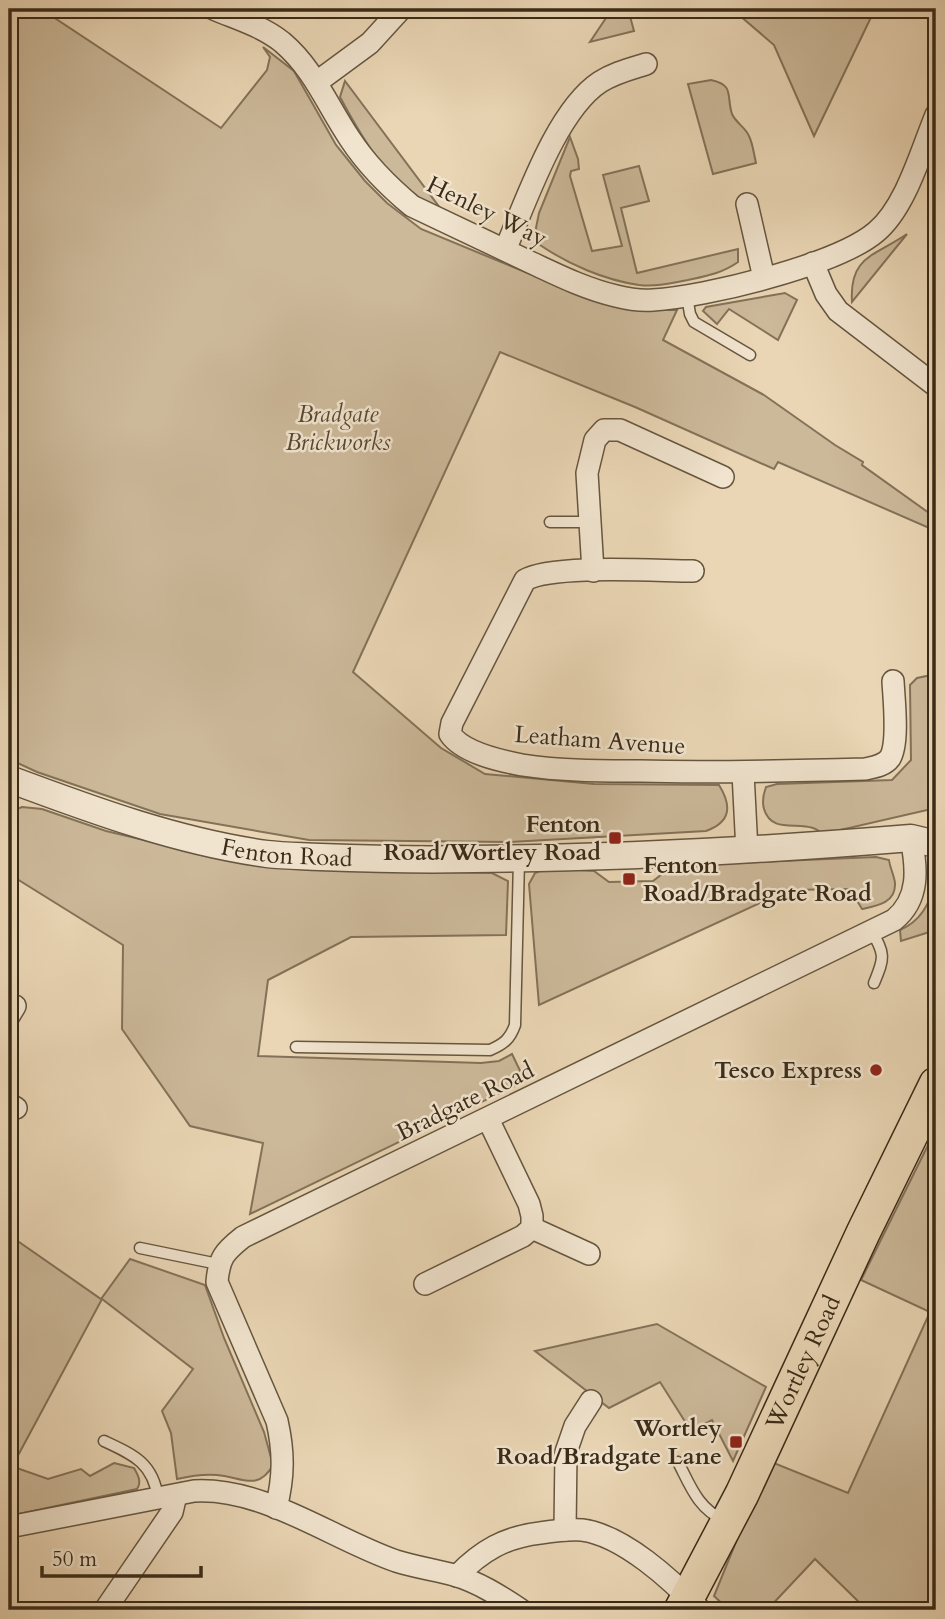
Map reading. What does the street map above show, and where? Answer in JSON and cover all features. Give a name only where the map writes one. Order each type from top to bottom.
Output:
[{"type":"main road","name":"Wortley Road","points":[[690,1606],[727,1522],[929,1105],[936,1084]]},
{"type":"street","name":"Henley Way","points":[[214,9],[258,27],[280,41],[300,60],[317,82],[348,137],[369,166],[412,206],[587,288],[619,297],[652,300],[687,296],[764,278],[856,246],[877,232],[890,216],[904,192],[936,115]]},
{"type":"street","points":[[317,82],[370,43],[401,9]]},
{"type":"street","points":[[505,250],[556,136],[579,101],[601,81],[646,64]]},
{"type":"street","points":[[747,204],[764,278]]},
{"type":"street","points":[[813,263],[826,294],[838,311],[936,386]]},
{"type":"street","points":[[593,571],[587,473],[595,440],[604,430],[620,430],[723,477]]},
{"type":"street","name":"Leatham Avenue","points":[[693,571],[535,574],[525,580],[452,723],[450,734],[456,742],[499,760],[523,765],[609,771],[743,773]]},
{"type":"street","points":[[747,851],[743,773],[865,768],[882,764],[889,759],[894,747],[893,681]]},
{"type":"street","name":"Fenton Road","points":[[9,779],[66,800],[215,844],[269,854],[382,860],[519,859],[747,851],[924,841],[936,826]]},
{"type":"street","name":"Bradgate Road","points":[[218,1264],[227,1250],[243,1237],[894,920],[905,911],[911,899],[916,864],[924,841]]},
{"type":"street","points":[[425,1284],[523,1236],[532,1228],[529,1203],[488,1119]]},
{"type":"street","points":[[532,1228],[589,1254]]},
{"type":"street","points":[[218,1264],[217,1282],[223,1298],[277,1421],[283,1465],[276,1508]]},
{"type":"street","points":[[565,1530],[566,1452],[575,1426],[591,1401]]},
{"type":"street","points":[[9,1527],[194,1491],[214,1490],[276,1508],[397,1561],[457,1576],[481,1586],[521,1610]]},
{"type":"street","points":[[105,1610],[172,1512],[167,1497]]},
{"type":"street","points":[[457,1576],[487,1550],[502,1541],[526,1534],[585,1530],[627,1548],[690,1606]]},
{"type":"lane","points":[[687,296],[694,322],[750,355]]},
{"type":"lane","points":[[550,522],[590,522]]},
{"type":"lane","points":[[296,1047],[490,1050],[503,1044],[511,1037],[515,1025],[519,859]]},
{"type":"lane","points":[[871,930],[883,951],[883,963],[874,983]]},
{"type":"lane","points":[[140,1248],[218,1264]]},
{"type":"lane","points":[[104,1441],[143,1462],[167,1497]]},
{"type":"lane","points":[[678,1462],[700,1504],[727,1522]]},
{"type":"green space","name":"Bradgate Brickworks","points":[[9,9],[41,9],[221,128],[267,70],[270,57],[263,47],[294,71],[336,145],[365,181],[387,203],[421,229],[598,302],[637,310],[677,310],[663,340],[764,395],[863,462],[862,465],[936,518],[936,531],[778,462],[774,469],[635,407],[500,352],[353,672],[441,748],[485,774],[594,784],[719,785],[727,806],[725,818],[720,823],[706,831],[510,842],[309,840],[160,814],[37,772],[9,759]]},
{"type":"green space","points":[[612,9],[628,9],[634,31],[590,42]]},
{"type":"green space","points":[[732,9],[875,9],[814,136],[774,45]]},
{"type":"green space","points":[[711,80],[727,88],[732,114],[749,136],[756,163],[713,174],[688,84]]},
{"type":"green space","points":[[345,81],[440,208],[407,189],[380,162],[340,97]]},
{"type":"green space","points":[[570,137],[579,169],[571,171],[570,176],[592,251],[622,246],[603,175],[639,166],[649,201],[621,208],[637,273],[738,249],[738,262],[701,277],[664,284],[639,285],[587,270],[540,245],[536,228],[539,213]]},
{"type":"green space","points":[[907,234],[852,302],[852,287],[860,266],[866,259]]},
{"type":"green space","points":[[785,293],[797,300],[778,340],[729,309],[717,324],[703,311],[706,307]]},
{"type":"green space","points":[[936,674],[936,808],[823,834],[806,826],[778,824],[767,816],[763,804],[766,787],[777,784],[892,780],[911,760],[910,685],[917,678]]},
{"type":"green space","points":[[22,807],[42,809],[106,831],[199,853],[336,870],[492,873],[508,881],[506,935],[351,937],[268,980],[258,1056],[481,1063],[499,1061],[512,1054],[525,1081],[250,1214],[263,1143],[190,1126],[122,1029],[123,945],[9,874],[9,812]]},
{"type":"green space","points":[[876,857],[889,860],[895,883],[892,895],[879,905],[862,909],[850,889],[788,890],[539,1005],[529,884],[535,873],[547,868],[594,871],[609,882],[653,881],[666,871],[710,864]]},
{"type":"green space","points":[[936,884],[936,930],[901,941],[900,930],[923,912]]},
{"type":"green space","points":[[936,1129],[936,1610],[867,1610],[815,1559],[767,1610],[729,1610],[714,1596],[769,1461],[848,1493],[930,1312],[861,1280]]},
{"type":"green space","points":[[9,1235],[101,1299],[130,1259],[205,1285],[224,1338],[264,1432],[273,1465],[267,1473],[255,1481],[212,1475],[177,1479],[171,1433],[162,1411],[193,1369],[102,1299],[14,1463],[9,1465]]},
{"type":"green space","points":[[657,1324],[766,1387],[733,1461],[712,1420],[691,1431],[660,1382],[609,1408],[535,1351]]},
{"type":"green space","points":[[114,1463],[134,1468],[139,1481],[137,1489],[9,1516],[9,1467],[48,1479],[81,1469],[90,1476]]},
{"type":"place","name":"Fenton Road/Wortley Road","points":[[615,838]]},
{"type":"place","name":"Fenton Road/Bradgate Road","points":[[629,879]]},
{"type":"place","name":"Tesco Express","points":[[876,1070]]},
{"type":"place","name":"Wortley Road/Bradgate Lane","points":[[736,1442]]}]
